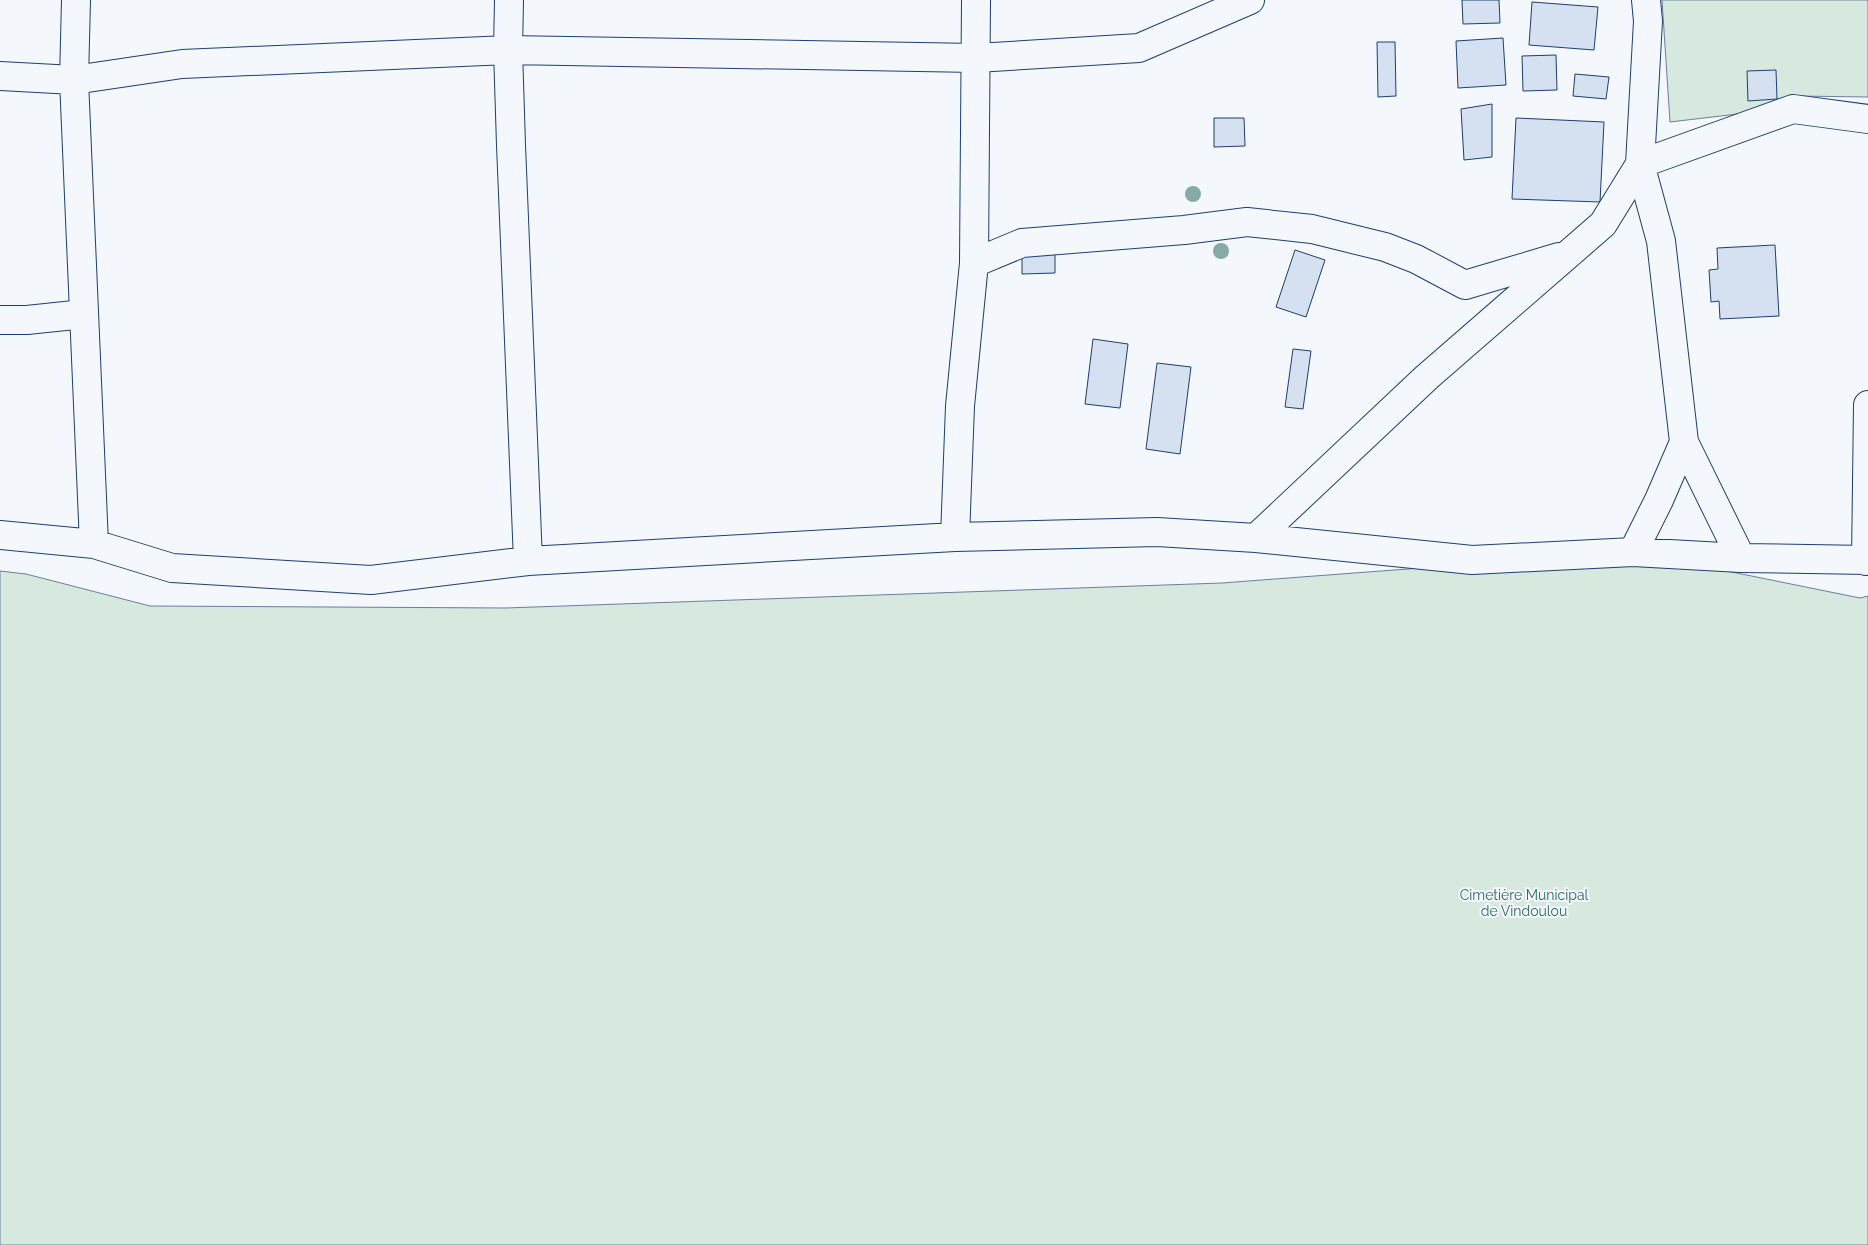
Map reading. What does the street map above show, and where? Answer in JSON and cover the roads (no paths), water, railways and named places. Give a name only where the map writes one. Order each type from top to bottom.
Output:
[{"type":"street","points":[[76,0],[74,80],[94,544]]},
{"type":"street","points":[[509,0],[508,50],[528,561]]},
{"type":"street","points":[[955,537],[960,406],[974,263],[976,0]]},
{"type":"street","points":[[0,76],[74,80],[182,64],[508,50],[976,58],[1139,48],[1250,0]]},
{"type":"street","points":[[1627,0],[1647,11],[1640,164],[1661,241],[1684,442],[1741,558]]},
{"type":"street","points":[[1256,538],[1427,377],[1603,224],[1640,164],[1793,108],[1868,119]]},
{"type":"street","points":[[974,263],[1022,243],[1184,230],[1246,222],[1312,229],[1385,247],[1416,259],[1466,285],[1568,254]]},
{"type":"street","points":[[0,320],[27,320],[84,314]]},
{"type":"street","points":[[0,536],[94,544],[172,568],[371,580],[528,561],[955,537],[1157,532],[1256,538],[1472,560],[1633,552],[1741,558],[1867,561],[1868,405]]},
{"type":"street","points":[[1633,552],[1659,500],[1684,442]]},
{"type":"park label","name":"Cimetière Municipal de Vindoulou","points":[[1524,904]]}]
